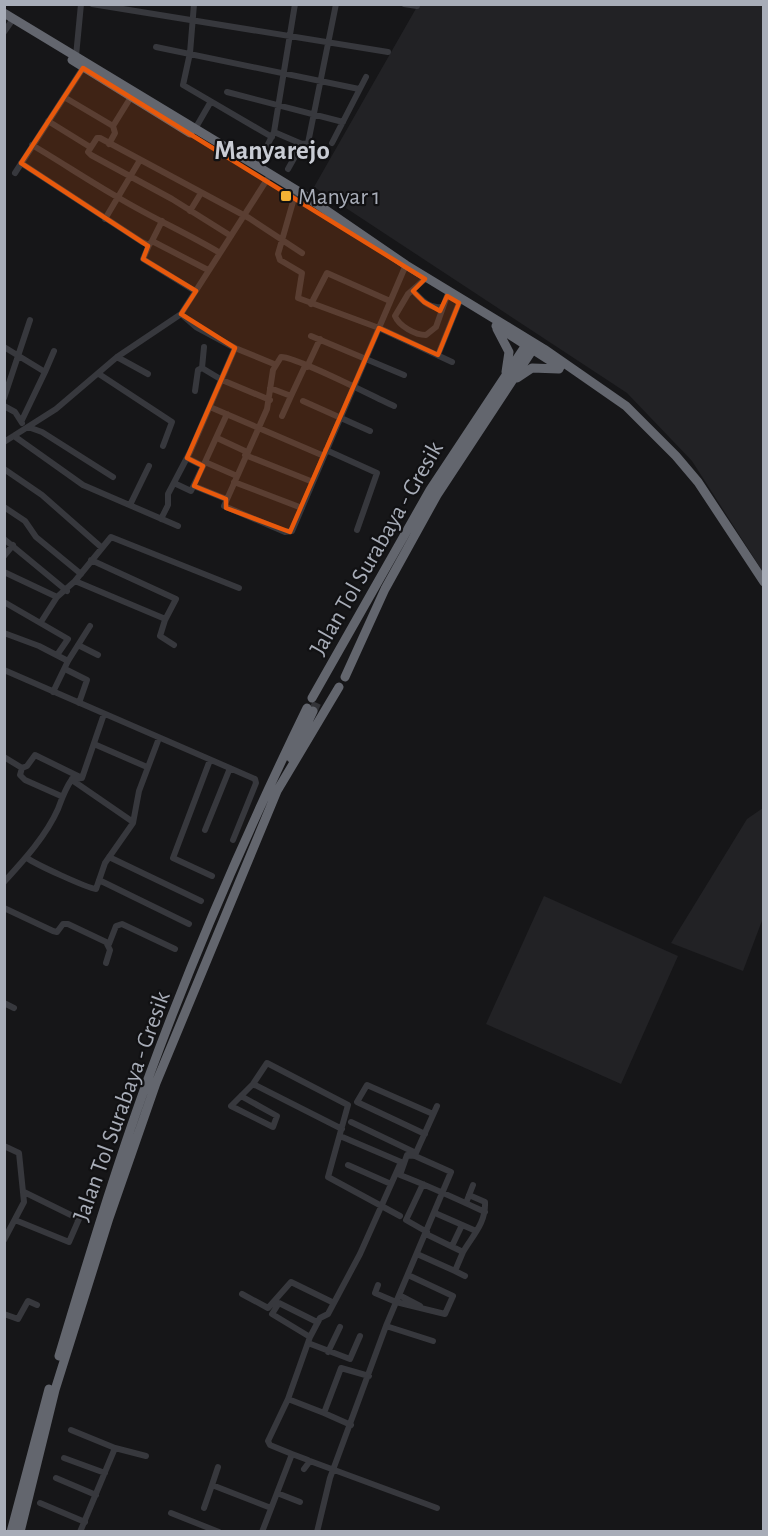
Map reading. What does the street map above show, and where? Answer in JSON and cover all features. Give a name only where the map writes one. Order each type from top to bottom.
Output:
[{"type":"highway","points":[[4,13],[10,20],[83,68],[296,195],[425,279],[447,296],[531,345],[567,372],[631,411]]},
{"type":"highway","points":[[10,20],[259,162],[406,265],[631,411],[676,456],[698,482],[764,582]]},
{"type":"highway","points":[[494,325],[504,338],[509,352],[508,379],[532,368],[552,367],[567,372]]},
{"type":"highway","name":"Jalan Tol Surabaya - Gresik","points":[[345,676],[385,589],[443,485],[531,345]]},
{"type":"highway","name":"Jalan Tol Surabaya - Gresik","points":[[385,589],[315,699],[430,490],[476,420],[508,379]]},
{"type":"highway","name":"Jalan Tol Surabaya - Gresik","points":[[277,791],[339,687]]},
{"type":"highway","name":"Jalan Tol Surabaya - Gresik","points":[[11,1532],[34,1440],[95,1236],[147,1080],[233,868],[310,710],[174,1038],[117,1195],[55,1390],[20,1532]]},
{"type":"street","points":[[76,56],[81,4]]},
{"type":"street","points":[[92,4],[388,52]]},
{"type":"street","points":[[194,4],[190,53],[182,83],[210,103],[273,135],[302,144],[308,143],[323,81],[336,4]]},
{"type":"street","points":[[259,162],[273,135],[280,105],[295,4]]},
{"type":"street","points":[[404,4],[417,6]]},
{"type":"street","points":[[4,32],[10,20]]},
{"type":"street","points":[[156,47],[359,89]]},
{"type":"street","points":[[15,173],[83,68]]},
{"type":"street","points":[[332,142],[366,77]]},
{"type":"street","points":[[227,92],[343,122]]},
{"type":"street","points":[[64,97],[113,126],[115,133],[109,144]]},
{"type":"street","points":[[113,126],[131,97]]},
{"type":"street","points":[[197,126],[210,103]]},
{"type":"street","points":[[48,121],[90,147]]},
{"type":"street","points":[[231,236],[88,153],[90,147],[98,137],[244,216],[302,253]]},
{"type":"street","points":[[288,169],[302,144]]},
{"type":"street","points":[[32,145],[118,197],[220,253]]},
{"type":"street","points":[[105,219],[140,160]]},
{"type":"street","points":[[21,163],[105,219],[208,270]]},
{"type":"street","points":[[4,442],[56,409],[117,357],[181,314],[268,178]]},
{"type":"street","points":[[190,211],[201,193]]},
{"type":"street","points":[[296,195],[281,240],[279,258],[302,273],[298,297],[378,328],[452,362]]},
{"type":"street","points":[[162,221],[143,259],[195,291]]},
{"type":"street","points":[[394,406],[353,388],[284,357],[274,364],[270,400],[223,506],[289,532],[293,528],[353,388],[378,328],[405,267]]},
{"type":"street","points":[[312,304],[327,273],[390,301]]},
{"type":"street","points":[[425,279],[395,316],[397,321],[406,328],[426,335],[436,327],[441,307],[447,296]]},
{"type":"street","points":[[413,291],[424,302],[433,307],[441,307]]},
{"type":"street","points":[[438,354],[459,303]]},
{"type":"street","points":[[181,314],[196,327],[236,348],[274,364]]},
{"type":"street","points":[[4,398],[30,321]]},
{"type":"street","points":[[312,336],[404,375]]},
{"type":"street","points":[[282,416],[320,339]]},
{"type":"street","points":[[4,347],[45,372]]},
{"type":"street","points":[[195,391],[198,370],[202,368],[204,347]]},
{"type":"street","points":[[160,519],[174,483],[236,348]]},
{"type":"street","points":[[22,431],[22,420],[54,351]]},
{"type":"street","points":[[117,357],[148,374]]},
{"type":"street","points":[[6,368],[12,373]]},
{"type":"street","points":[[202,368],[222,380],[270,400]]},
{"type":"street","points":[[99,374],[172,422],[163,446]]},
{"type":"street","points":[[270,388],[291,396]]},
{"type":"street","points":[[303,401],[370,431]]},
{"type":"street","points":[[4,406],[13,410],[22,420]]},
{"type":"street","points":[[210,407],[258,428],[377,472],[357,530]]},
{"type":"street","points":[[174,483],[189,491],[194,486],[227,414]]},
{"type":"street","points":[[28,427],[42,432],[113,477]]},
{"type":"street","points":[[14,436],[83,484],[178,526]]},
{"type":"street","points":[[217,438],[246,454],[313,482]]},
{"type":"street","points":[[187,458],[302,508]]},
{"type":"street","points":[[130,505],[149,466]]},
{"type":"street","points":[[4,469],[42,495],[101,547]]},
{"type":"street","points":[[194,486],[226,499]]},
{"type":"street","points":[[4,507],[25,521],[36,537],[81,574]]},
{"type":"street","points":[[41,622],[57,597],[75,582],[109,537],[238,588]]},
{"type":"street","points":[[4,539],[67,591]]},
{"type":"street","points":[[4,556],[13,545]]},
{"type":"street","points":[[91,560],[175,599],[160,636],[174,645]]},
{"type":"street","points":[[4,572],[57,597]]},
{"type":"street","points":[[75,582],[165,620]]},
{"type":"street","points":[[4,602],[68,639],[57,655]]},
{"type":"street","points":[[53,692],[68,661],[90,626]]},
{"type":"street","points":[[4,633],[68,661]]},
{"type":"street","points":[[78,645],[98,655]]},
{"type":"street","points":[[65,669],[87,680],[79,703]]},
{"type":"street","points":[[4,670],[256,781],[233,840]]},
{"type":"street","points":[[82,778],[104,714]]},
{"type":"street","points":[[27,858],[44,868],[52,869],[93,890],[96,889],[109,857],[133,822],[137,797],[159,738]]},
{"type":"street","points":[[94,744],[147,766]]},
{"type":"street","points":[[22,768],[27,766],[34,755],[82,778]]},
{"type":"street","points":[[4,757],[22,768]]},
{"type":"street","points":[[210,760],[173,858],[212,876]]},
{"type":"street","points":[[22,768],[20,776],[25,780],[61,796]]},
{"type":"street","points":[[206,830],[230,768]]},
{"type":"street","points":[[72,779],[81,780],[82,778]]},
{"type":"street","points":[[72,779],[133,822]]},
{"type":"street","points":[[4,882],[27,858],[58,809],[61,796],[72,779]]},
{"type":"street","points":[[109,857],[201,901]]},
{"type":"street","points":[[99,880],[189,924]]},
{"type":"street","points":[[4,908],[53,931],[57,932],[63,924],[68,924],[109,944]]},
{"type":"street","points":[[106,963],[109,944],[116,926],[122,924],[175,949]]},
{"type":"street","points":[[4,1003],[14,1008]]},
{"type":"street","points":[[241,1096],[277,1116],[273,1127],[231,1106],[241,1096],[254,1083],[267,1063],[348,1105],[328,1178],[400,1216]]},
{"type":"street","points":[[254,1083],[341,1132],[401,1161],[360,1254],[328,1314],[317,1322],[288,1399],[268,1441],[270,1445],[292,1454],[437,1508]]},
{"type":"street","points":[[425,1134],[358,1105],[357,1102],[367,1085],[433,1114]]},
{"type":"street","points":[[416,1154],[437,1106]]},
{"type":"street","points":[[316,1532],[334,1469],[386,1326],[452,1173],[351,1122]]},
{"type":"street","points":[[4,1146],[19,1153],[24,1192],[24,1202],[15,1220],[7,1227],[4,1239]]},
{"type":"street","points":[[416,1154],[407,1155],[399,1174],[485,1212]]},
{"type":"street","points":[[348,1165],[391,1184]]},
{"type":"street","points":[[423,1184],[406,1221],[463,1251]]},
{"type":"street","points":[[466,1203],[473,1185]]},
{"type":"street","points":[[15,1220],[69,1242],[79,1220],[24,1192]]},
{"type":"street","points":[[455,1271],[463,1251],[482,1224],[485,1212],[485,1202],[469,1195]]},
{"type":"street","points":[[435,1213],[476,1231]]},
{"type":"street","points":[[452,1246],[462,1225]]},
{"type":"street","points":[[417,1254],[465,1276]]},
{"type":"street","points":[[378,1285],[375,1293],[444,1315],[453,1296],[408,1275]]},
{"type":"street","points":[[242,1294],[268,1308],[291,1282],[334,1303]]},
{"type":"street","points":[[4,1314],[18,1319],[28,1301],[37,1305]]},
{"type":"street","points":[[317,1322],[279,1303],[272,1314],[328,1352],[350,1359],[360,1335]]},
{"type":"street","points":[[386,1326],[432,1341]]},
{"type":"street","points":[[328,1352],[340,1327]]},
{"type":"street","points":[[324,1413],[341,1368],[369,1376]]},
{"type":"street","points":[[288,1399],[351,1425]]},
{"type":"street","points":[[70,1430],[114,1448],[146,1455]]},
{"type":"street","points":[[80,1532],[114,1448]]},
{"type":"street","points":[[262,1532],[292,1454]]},
{"type":"street","points":[[64,1458],[105,1473]]},
{"type":"street","points":[[304,1469],[308,1460]]},
{"type":"street","points":[[204,1508],[218,1467]]},
{"type":"street","points":[[56,1478],[96,1495]]},
{"type":"street","points":[[212,1485],[271,1508]]},
{"type":"street","points":[[277,1492],[300,1502]]},
{"type":"street","points":[[40,1503],[85,1522]]},
{"type":"street","points":[[171,1513],[219,1532]]},
{"type":"highlighted area","points":[[83,68],[425,279],[413,291],[424,302],[440,311],[447,296],[459,303],[438,355],[379,328],[290,532],[226,508],[226,499],[194,486],[203,466],[187,458],[235,348],[181,314],[196,291],[143,259],[148,246],[21,163]]},
{"type":"shaded area","points":[[418,5],[763,5],[763,572],[692,461],[627,393],[314,187]]},
{"type":"shaded area","points":[[763,808],[763,918],[743,971],[671,943],[747,819]]},
{"type":"shaded area","points":[[544,896],[678,956],[621,1084],[486,1024]]},
{"type":"tunnel","points":[[313,711],[318,700]]},
{"type":"place","name":"Manyar 1","points":[[286,196]]},
{"type":"district","name":"Manyarejo","points":[[272,150]]}]
